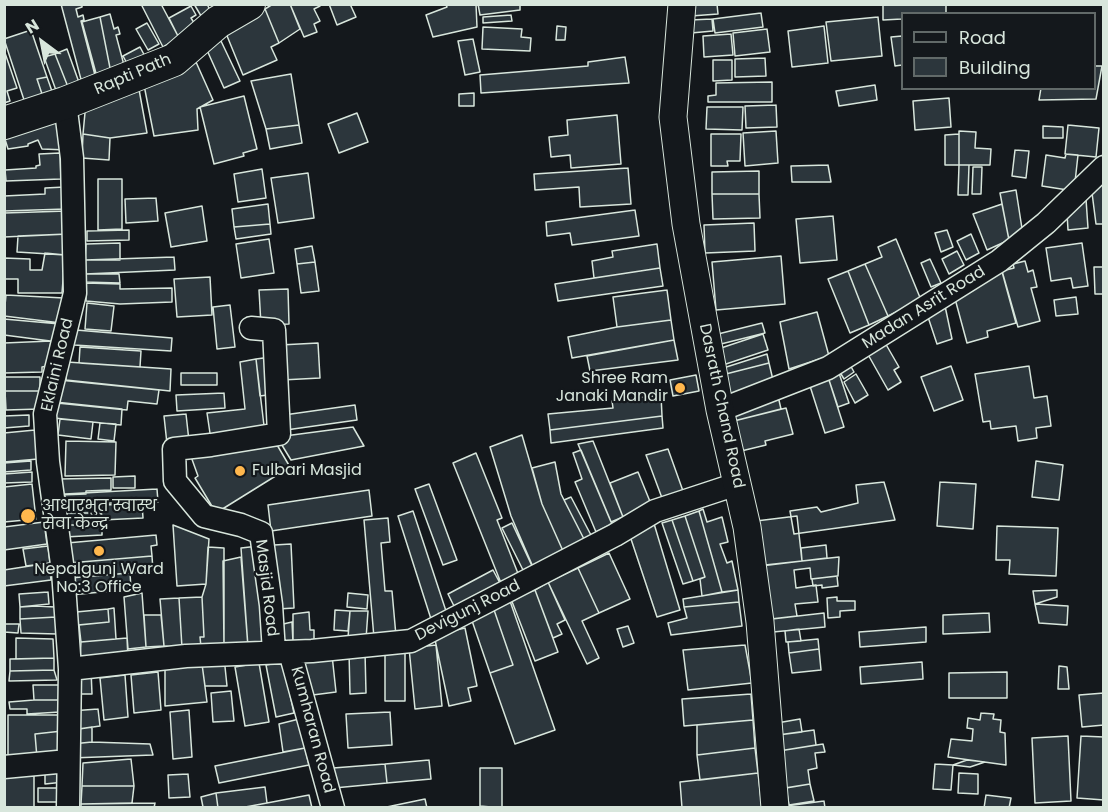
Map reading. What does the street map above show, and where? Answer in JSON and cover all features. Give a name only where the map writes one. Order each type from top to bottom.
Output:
[{"type":"main road","name":"Rapti Path","points":[[4,123],[65,103],[174,60],[218,22],[249,4]]},
{"type":"street","name":"Dasrath Chand Road","points":[[682,4],[673,117],[686,224],[720,410],[747,527],[760,622],[775,807]]},
{"type":"street","name":"Eklaini Road","points":[[65,103],[72,158],[75,293],[45,414],[48,462],[63,571],[70,669],[68,807]]},
{"type":"street","name":"Madan Asrit Road","points":[[720,410],[828,368],[999,261],[1046,223],[1104,167]]},
{"type":"street","name":"Masjid Road","points":[[251,328],[274,330],[279,434],[174,449],[175,481],[204,516],[241,525],[261,533],[282,652]]},
{"type":"street","name":"Devigunj Road","points":[[70,669],[186,656],[282,652],[411,641],[615,535],[655,511],[737,483]]},
{"type":"street","name":"Kumharan Road","points":[[282,652],[333,807]]},
{"type":"street","points":[[4,767],[68,761]]},
{"type":"building","points":[[61,4],[82,4],[82,7],[76,9],[78,17],[83,15],[84,20],[81,21],[97,83],[83,87]]},
{"type":"building","points":[[141,4],[161,4],[179,38],[163,47]]},
{"type":"building","points":[[194,4],[207,4],[213,16],[204,21]]},
{"type":"building","points":[[273,4],[290,4],[300,29],[279,43],[265,9]]},
{"type":"building","points":[[290,4],[319,4],[320,6],[314,9],[320,21],[314,24],[317,32],[304,37]]},
{"type":"building","points":[[329,4],[350,4],[356,17],[337,25]]},
{"type":"building","points":[[446,4],[476,4],[477,27],[433,37],[426,15],[447,7]]},
{"type":"building","points":[[478,4],[520,4],[520,10],[480,15]]},
{"type":"building","points":[[690,4],[717,4],[718,14],[691,16]]},
{"type":"building","points":[[883,4],[946,4],[946,12],[901,12],[901,19],[883,20]]},
{"type":"building","points":[[191,6],[196,15],[191,18],[198,29],[180,40],[169,18]]},
{"type":"building","points":[[265,9],[279,43],[271,47],[277,60],[243,75],[223,26]]},
{"type":"building","points":[[761,13],[763,27],[715,33],[713,19]]},
{"type":"building","points":[[110,14],[114,29],[118,27],[120,34],[116,35],[125,69],[111,73],[100,17]]},
{"type":"building","points":[[511,15],[512,21],[483,23],[483,17]]},
{"type":"building","points":[[100,17],[111,73],[97,77],[82,22]]},
{"type":"building","points":[[878,17],[882,56],[831,61],[826,22]]},
{"type":"building","points":[[712,19],[713,31],[691,33],[690,20]]},
{"type":"building","points":[[147,23],[159,44],[148,50],[136,29]]},
{"type":"building","points":[[557,26],[566,27],[565,40],[556,40]]},
{"type":"building","points":[[824,26],[828,63],[792,67],[788,31]]},
{"type":"building","points":[[483,27],[522,29],[521,37],[531,38],[530,51],[482,49]]},
{"type":"building","points":[[767,29],[770,52],[735,56],[733,33]]},
{"type":"building","points":[[31,30],[47,77],[37,79],[44,100],[26,106],[4,39]]},
{"type":"building","points":[[731,34],[733,55],[704,57],[703,36]]},
{"type":"building","points":[[901,36],[901,65],[895,66],[891,37]]},
{"type":"building","points":[[473,39],[480,72],[465,75],[458,41]]},
{"type":"building","points":[[221,41],[240,81],[224,88],[206,48]]},
{"type":"building","points":[[140,47],[147,60],[130,69],[123,56]]},
{"type":"building","points":[[67,49],[81,88],[70,92],[55,54]]},
{"type":"building","points":[[4,50],[17,88],[7,91],[10,101],[4,103]]},
{"type":"building","points":[[55,54],[70,92],[58,96],[44,57]]},
{"type":"building","points":[[625,57],[629,83],[481,93],[480,75],[588,66],[588,62]]},
{"type":"building","points":[[765,58],[766,76],[735,77],[735,59]]},
{"type":"building","points":[[713,60],[732,60],[732,80],[713,81]]},
{"type":"building","points":[[196,62],[213,100],[197,109],[198,130],[154,136],[144,85]]},
{"type":"building","points":[[1096,66],[1102,66],[1096,99],[1039,100],[1041,90],[1096,90]]},
{"type":"building","points":[[291,74],[299,125],[266,129],[251,81]]},
{"type":"building","points":[[47,77],[54,97],[44,100],[37,79]]},
{"type":"building","points":[[772,82],[772,102],[708,102],[708,96],[716,95],[716,83]]},
{"type":"building","points":[[138,84],[147,133],[110,138],[83,134],[86,102]]},
{"type":"building","points":[[875,85],[877,100],[839,106],[836,91]]},
{"type":"building","points":[[474,93],[474,106],[459,106],[459,94]]},
{"type":"building","points":[[244,96],[257,149],[243,153],[244,156],[214,164],[200,107]]},
{"type":"building","points":[[949,98],[951,127],[915,130],[913,101]]},
{"type":"building","points":[[776,105],[777,127],[746,128],[745,106]]},
{"type":"building","points":[[707,107],[743,107],[742,130],[706,129]]},
{"type":"building","points":[[357,113],[368,142],[339,153],[328,124]]},
{"type":"building","points":[[617,115],[621,164],[571,168],[570,155],[551,157],[549,137],[568,135],[567,120]]},
{"type":"building","points":[[60,116],[67,150],[42,149],[38,140],[28,146],[8,149],[4,136]]},
{"type":"building","points":[[299,125],[302,143],[270,149],[266,129]]},
{"type":"building","points":[[1068,125],[1099,128],[1096,157],[1065,154]]},
{"type":"building","points":[[1043,126],[1063,127],[1063,138],[1043,138]]},
{"type":"building","points":[[776,131],[778,163],[745,166],[743,133]]},
{"type":"building","points":[[959,131],[976,132],[975,148],[991,149],[990,165],[959,165]]},
{"type":"building","points":[[83,134],[110,138],[109,160],[82,158]]},
{"type":"building","points":[[711,134],[741,134],[740,161],[727,161],[728,166],[711,166]]},
{"type":"building","points":[[959,134],[959,165],[945,165],[945,135]]},
{"type":"building","points":[[1015,150],[1029,151],[1026,178],[1012,176]]},
{"type":"building","points":[[60,153],[61,179],[6,181],[5,170],[36,168],[40,165],[39,154]]},
{"type":"building","points":[[1066,154],[1078,155],[1074,191],[1042,186],[1046,155],[1065,158]]},
{"type":"building","points":[[828,165],[831,182],[792,182],[791,166]]},
{"type":"building","points":[[959,165],[969,165],[968,195],[958,195]]},
{"type":"building","points":[[973,167],[982,167],[981,194],[972,194]]},
{"type":"building","points":[[628,168],[631,204],[580,207],[579,187],[535,190],[534,174]]},
{"type":"building","points":[[262,169],[266,198],[238,202],[234,174]]},
{"type":"building","points":[[759,171],[759,194],[712,194],[712,172]]},
{"type":"building","points":[[308,173],[314,218],[278,223],[271,178]]},
{"type":"building","points":[[98,179],[122,179],[122,229],[98,230]]},
{"type":"building","points":[[1091,185],[1104,185],[1104,224],[1096,224]]},
{"type":"building","points":[[65,187],[66,209],[4,211],[4,196],[45,194],[45,188]]},
{"type":"building","points":[[1016,190],[1023,235],[1009,240],[1000,193]]},
{"type":"building","points":[[712,194],[759,194],[760,218],[713,219]]},
{"type":"building","points":[[156,198],[158,221],[126,223],[125,199]]},
{"type":"building","points":[[1086,199],[1088,228],[1068,230],[1067,213]]},
{"type":"building","points":[[268,204],[270,224],[234,227],[232,209]]},
{"type":"building","points":[[1002,204],[1009,240],[987,250],[973,214]]},
{"type":"building","points":[[202,206],[207,241],[171,247],[165,213]]},
{"type":"building","points":[[635,210],[639,236],[572,245],[570,233],[547,236],[546,222]]},
{"type":"building","points":[[67,211],[68,234],[4,237],[4,213]]},
{"type":"building","points":[[833,216],[837,260],[800,263],[796,219]]},
{"type":"building","points":[[754,223],[755,251],[705,253],[704,225]]},
{"type":"building","points":[[270,224],[271,234],[236,239],[234,227]]},
{"type":"building","points":[[129,230],[129,240],[87,241],[87,231]]},
{"type":"building","points":[[947,230],[953,247],[941,252],[935,233]]},
{"type":"building","points":[[68,234],[65,255],[17,252],[18,236]]},
{"type":"building","points":[[971,234],[979,253],[966,260],[957,241]]},
{"type":"building","points":[[269,239],[274,273],[241,278],[236,244]]},
{"type":"building","points":[[896,239],[921,300],[888,316],[865,264],[882,257],[878,247]]},
{"type":"building","points":[[120,243],[120,260],[85,260],[86,244]]},
{"type":"building","points":[[1082,243],[1088,286],[1073,288],[1071,278],[1051,281],[1046,248]]},
{"type":"building","points":[[657,244],[660,268],[594,278],[592,261],[613,257],[612,251]]},
{"type":"building","points":[[312,246],[315,262],[297,264],[295,249]]},
{"type":"building","points":[[957,251],[964,265],[949,274],[942,259]]},
{"type":"building","points":[[45,253],[65,255],[62,293],[18,293],[18,279],[4,279],[4,258],[30,259],[30,270],[42,270]]},
{"type":"building","points":[[781,256],[785,304],[716,310],[712,262]]},
{"type":"building","points":[[174,257],[175,270],[85,274],[85,260]]},
{"type":"building","points":[[930,259],[941,283],[931,287],[921,263]]},
{"type":"building","points":[[1025,261],[1028,272],[1033,270],[1037,287],[1031,288],[1040,321],[1018,327],[1002,271],[1014,268],[1013,264]]},
{"type":"building","points":[[315,262],[319,291],[301,293],[297,264]]},
{"type":"building","points":[[865,264],[888,316],[869,325],[848,271]]},
{"type":"building","points":[[1094,267],[1104,267],[1104,294],[1095,294]]},
{"type":"building","points":[[660,268],[663,286],[558,301],[555,284]]},
{"type":"building","points":[[1001,268],[1016,323],[987,331],[988,337],[967,343],[954,295]]},
{"type":"building","points":[[848,271],[869,325],[850,333],[828,279]]},
{"type":"building","points":[[85,274],[119,274],[120,283],[84,282]]},
{"type":"building","points":[[210,277],[212,315],[177,317],[174,279]]},
{"type":"building","points":[[86,283],[120,284],[120,289],[172,288],[172,302],[120,304],[86,301]]},
{"type":"building","points":[[288,289],[289,324],[261,325],[259,290]]},
{"type":"building","points":[[667,290],[671,320],[617,327],[613,297]]},
{"type":"building","points":[[6,295],[64,298],[61,323],[4,316]]},
{"type":"building","points":[[1076,297],[1078,314],[1056,316],[1054,300]]},
{"type":"building","points":[[87,303],[114,306],[111,331],[85,329]]},
{"type":"building","points":[[230,305],[235,347],[217,349],[213,307]]},
{"type":"building","points":[[945,306],[952,339],[937,344],[926,311]]},
{"type":"building","points":[[817,312],[829,356],[789,369],[780,322]]},
{"type":"building","points":[[4,319],[60,324],[58,342],[4,335]]},
{"type":"building","points":[[671,320],[674,340],[572,358],[568,337],[617,327]]},
{"type":"building","points":[[762,323],[765,333],[713,346],[710,336]]},
{"type":"building","points":[[76,330],[172,338],[171,351],[74,345]]},
{"type":"building","points":[[763,334],[768,350],[717,367],[712,351]]},
{"type":"building","points":[[674,340],[678,360],[590,371],[587,356]]},
{"type":"building","points":[[51,341],[47,366],[42,367],[42,372],[4,373],[4,343]]},
{"type":"building","points":[[884,341],[899,367],[894,370],[901,382],[888,390],[866,351]]},
{"type":"building","points":[[318,343],[320,378],[282,380],[280,345]]},
{"type":"building","points":[[80,347],[141,351],[140,367],[79,363]]},
{"type":"building","points":[[767,354],[769,363],[718,376],[717,370]]},
{"type":"building","points":[[271,357],[275,394],[260,396],[256,359]]},
{"type":"building","points":[[256,359],[265,434],[211,440],[207,413],[245,409],[240,362]]},
{"type":"building","points":[[67,362],[171,369],[170,391],[66,380]]},
{"type":"building","points":[[769,363],[773,380],[724,397],[718,376]]},
{"type":"building","points":[[849,363],[854,372],[844,379],[838,369]]},
{"type":"building","points":[[951,366],[963,400],[934,411],[921,377]]},
{"type":"building","points":[[1029,366],[1034,398],[1047,396],[1051,426],[1036,428],[1037,438],[1018,441],[1016,426],[991,429],[990,421],[983,422],[975,374]]},
{"type":"building","points":[[181,373],[217,373],[217,385],[181,385]]},
{"type":"building","points":[[839,373],[849,403],[838,407],[828,377]]},
{"type":"building","points":[[856,374],[868,395],[855,403],[844,382]]},
{"type":"building","points":[[696,375],[699,391],[673,396],[670,380]]},
{"type":"building","points":[[4,377],[40,377],[40,391],[4,391]]},
{"type":"building","points":[[828,377],[844,427],[825,433],[809,383]]},
{"type":"building","points":[[59,380],[159,390],[157,404],[128,401],[127,410],[57,403]]},
{"type":"building","points":[[5,391],[40,391],[40,409],[6,410]]},
{"type":"building","points":[[224,393],[225,408],[177,411],[176,395]]},
{"type":"building","points":[[661,395],[662,416],[550,430],[548,414],[613,408],[612,401]]},
{"type":"building","points":[[778,396],[781,409],[730,422],[727,412]]},
{"type":"building","points":[[55,402],[122,409],[121,425],[54,418]]},
{"type":"building","points":[[355,405],[357,420],[286,430],[284,415]]},
{"type":"building","points":[[786,408],[793,434],[765,441],[766,445],[737,452],[730,422]]},
{"type":"building","points":[[186,414],[189,441],[167,444],[164,416]]},
{"type":"building","points":[[29,415],[29,426],[4,428],[4,416]]},
{"type":"building","points":[[662,416],[663,428],[551,443],[550,430]]},
{"type":"building","points":[[60,419],[93,422],[91,439],[58,435]]},
{"type":"building","points":[[100,423],[116,424],[114,441],[98,439]]},
{"type":"building","points":[[353,427],[364,446],[291,460],[277,437]]},
{"type":"building","points":[[35,430],[38,459],[4,462],[4,433]]},
{"type":"building","points":[[522,435],[542,504],[563,551],[533,567],[511,516],[490,447]]},
{"type":"building","name":"Fulbari Masjid","points":[[273,438],[290,467],[216,513],[195,478],[198,476],[189,451]]},
{"type":"building","points":[[66,441],[116,442],[115,475],[65,476]]},
{"type":"building","points":[[593,441],[623,517],[611,522],[578,444]]},
{"type":"building","points":[[668,449],[683,491],[662,498],[646,455]]},
{"type":"building","points":[[581,450],[612,524],[596,532],[575,482],[582,479],[573,453]]},
{"type":"building","points":[[476,453],[502,518],[497,520],[519,576],[501,583],[453,463]]},
{"type":"building","points":[[31,461],[31,470],[4,472],[4,463]]},
{"type":"building","points":[[1036,461],[1063,465],[1059,500],[1032,497]]},
{"type":"building","points":[[555,462],[561,494],[585,541],[563,551],[542,504],[532,468]]},
{"type":"building","points":[[32,472],[32,482],[4,483],[4,474]]},
{"type":"building","points":[[638,472],[651,504],[623,517],[610,483]]},
{"type":"building","points":[[135,476],[135,488],[113,488],[113,477]]},
{"type":"building","points":[[111,478],[111,490],[59,495],[59,479]]},
{"type":"building","points":[[884,482],[895,520],[794,534],[790,511],[817,507],[821,512],[858,503],[856,485]]},
{"type":"building","points":[[940,482],[976,484],[973,529],[937,526]]},
{"type":"building","points":[[32,484],[36,519],[4,522],[4,487]]},
{"type":"building","points":[[429,484],[457,560],[443,565],[415,489]]},
{"type":"building","points":[[157,489],[158,502],[65,504],[65,494]]},
{"type":"building","points":[[369,490],[372,516],[271,531],[268,505]]},
{"type":"building","points":[[571,497],[592,537],[585,541],[564,500]]},
{"type":"building","points":[[142,504],[143,518],[102,520],[101,505]]},
{"type":"building","points":[[101,505],[101,513],[64,513],[63,507]]},
{"type":"building","points":[[703,509],[707,522],[722,517],[728,542],[720,544],[727,563],[732,561],[738,590],[722,592],[699,511]]},
{"type":"building","points":[[413,511],[447,614],[431,619],[398,516]]},
{"type":"building","points":[[699,511],[722,592],[702,596],[700,579],[705,577],[685,516]]},
{"type":"building","points":[[64,513],[101,513],[102,525],[64,525]]},
{"type":"building","points":[[685,516],[705,577],[693,581],[672,520]]},
{"type":"building","points":[[797,516],[802,561],[761,566],[756,521]]},
{"type":"building","points":[[652,517],[680,610],[657,617],[628,530]]},
{"type":"building","points":[[388,518],[390,542],[381,543],[385,591],[392,591],[396,636],[374,638],[364,520]]},
{"type":"building","points":[[672,520],[693,581],[683,584],[662,523]]},
{"type":"building","points":[[44,522],[47,544],[4,550],[4,527]]},
{"type":"building","points":[[512,523],[533,568],[524,572],[502,528]]},
{"type":"building","points":[[64,525],[102,525],[102,535],[65,537]]},
{"type":"building","points":[[173,525],[209,539],[206,584],[177,586]]},
{"type":"building","points":[[997,526],[1058,528],[1056,576],[1009,574],[1010,560],[996,560]]},
{"type":"building","points":[[156,535],[157,545],[151,546],[152,556],[69,563],[67,543]]},
{"type":"building","points":[[291,544],[294,608],[278,609],[274,545]]},
{"type":"building","points":[[826,545],[827,558],[802,561],[801,548]]},
{"type":"building","points":[[48,546],[50,563],[26,566],[23,549]]},
{"type":"building","points":[[259,546],[267,645],[248,647],[241,548]]},
{"type":"building","points":[[208,547],[224,548],[224,649],[201,647],[200,637],[204,637],[202,597],[206,584]]},
{"type":"building","points":[[609,553],[630,599],[599,613],[578,568]]},
{"type":"building","points":[[152,556],[153,571],[70,578],[69,563]]},
{"type":"building","points":[[241,557],[248,647],[224,649],[223,561]]},
{"type":"building","points":[[839,557],[838,576],[811,579],[810,568],[794,570],[796,588],[816,585],[818,602],[795,604],[797,616],[771,619],[765,565]]},
{"type":"building","points":[[49,563],[51,580],[4,586],[4,570]]},
{"type":"building","points":[[578,568],[599,613],[582,621],[599,658],[587,664],[548,582]]},
{"type":"building","points":[[493,570],[501,585],[455,608],[448,594]]},
{"type":"building","points":[[130,573],[131,589],[71,595],[70,578]]},
{"type":"building","points":[[837,576],[838,586],[822,588],[822,585],[813,586],[812,579]]},
{"type":"building","points":[[548,582],[565,620],[557,624],[562,634],[553,638],[535,590]]},
{"type":"building","points":[[535,590],[558,652],[535,661],[511,599]]},
{"type":"building","points":[[738,590],[739,602],[684,607],[683,599]]},
{"type":"building","points":[[1057,590],[1057,597],[1035,604],[1033,591]]},
{"type":"building","points":[[48,592],[49,604],[20,607],[19,594]]},
{"type":"building","points":[[142,593],[146,647],[128,649],[124,597]]},
{"type":"building","points":[[348,593],[368,595],[367,609],[347,607]]},
{"type":"building","points":[[202,597],[204,637],[200,637],[201,647],[182,648],[179,598]]},
{"type":"building","points":[[837,597],[837,601],[855,601],[855,610],[840,611],[840,617],[828,618],[827,598]]},
{"type":"building","points":[[179,598],[182,648],[164,646],[160,599]]},
{"type":"building","points":[[510,601],[555,730],[515,744],[490,673],[513,665],[493,607]]},
{"type":"building","points":[[739,602],[742,626],[671,635],[668,623],[687,618],[684,607]]},
{"type":"building","points":[[1035,604],[1068,606],[1067,625],[1039,623]]},
{"type":"building","points":[[20,607],[55,607],[56,617],[20,619]]},
{"type":"building","points":[[493,607],[513,665],[490,673],[470,615]]},
{"type":"building","points":[[114,608],[116,639],[81,642],[79,625],[109,622],[108,609]]},
{"type":"building","points":[[108,609],[109,622],[78,625],[76,612]]},
{"type":"building","points":[[335,610],[350,611],[348,631],[334,630]]},
{"type":"building","points":[[350,611],[368,611],[366,639],[348,638]]},
{"type":"building","points":[[309,612],[310,630],[314,630],[314,643],[293,643],[293,614]]},
{"type":"building","points":[[824,613],[825,627],[773,632],[772,619]]},
{"type":"building","points":[[989,613],[990,632],[943,634],[943,615]]},
{"type":"building","points":[[144,615],[161,615],[164,646],[146,647]]},
{"type":"building","points":[[56,617],[57,634],[21,633],[20,619]]},
{"type":"building","points":[[292,622],[293,643],[280,645],[279,625]]},
{"type":"building","points":[[4,624],[19,624],[18,633],[4,632]]},
{"type":"building","points":[[628,626],[634,643],[623,647],[617,629]]},
{"type":"building","points":[[926,627],[926,642],[860,647],[859,632]]},
{"type":"building","points":[[465,628],[477,686],[468,688],[471,701],[449,706],[434,635]]},
{"type":"building","points":[[799,629],[801,641],[786,642],[785,631]]},
{"type":"building","points":[[16,638],[53,639],[54,658],[16,659]]},
{"type":"building","points":[[127,638],[128,659],[80,660],[81,642]]},
{"type":"building","points":[[818,639],[819,649],[789,653],[788,642]]},
{"type":"building","points":[[436,645],[442,706],[415,709],[409,648]]},
{"type":"building","points":[[745,645],[752,683],[688,690],[683,650]]},
{"type":"building","points":[[819,649],[821,670],[792,673],[789,653]]},
{"type":"building","points":[[385,651],[405,651],[405,701],[385,701]]},
{"type":"building","points":[[349,652],[365,652],[366,693],[350,694]]},
{"type":"building","points":[[332,655],[336,692],[305,696],[301,659]]},
{"type":"building","points":[[201,657],[224,657],[227,686],[205,686]]},
{"type":"building","points":[[54,658],[54,670],[10,671],[10,659]]},
{"type":"building","points":[[283,662],[294,713],[276,717],[266,665]]},
{"type":"building","points":[[922,662],[923,679],[861,684],[860,667]]},
{"type":"building","points":[[259,663],[269,722],[245,726],[235,667]]},
{"type":"building","points":[[202,664],[207,702],[165,706],[165,666]]},
{"type":"building","points":[[1059,666],[1067,667],[1069,689],[1058,689]]},
{"type":"building","points":[[54,670],[57,680],[9,681],[10,671]]},
{"type":"building","points":[[77,670],[91,670],[92,694],[75,694]]},
{"type":"building","points":[[158,672],[161,710],[134,713],[131,675]]},
{"type":"building","points":[[1007,672],[1007,698],[949,698],[949,673]]},
{"type":"building","points":[[125,675],[128,717],[104,720],[100,678]]},
{"type":"building","points":[[33,685],[59,685],[60,700],[34,700]]},
{"type":"building","points":[[231,691],[234,721],[213,722],[211,693]]},
{"type":"building","points":[[1104,693],[1104,725],[1082,727],[1079,695]]},
{"type":"building","points":[[751,694],[753,720],[684,726],[682,699]]},
{"type":"building","points":[[60,700],[60,712],[27,714],[27,709],[10,709],[9,702]]},
{"type":"building","points":[[98,709],[100,726],[72,730],[71,711]]},
{"type":"building","points":[[189,710],[192,757],[173,759],[170,712]]},
{"type":"building","points":[[390,712],[392,745],[348,748],[346,714]]},
{"type":"building","points":[[981,713],[994,714],[993,719],[1001,720],[1000,732],[1005,733],[1006,765],[948,757],[951,739],[972,741],[973,729],[967,728],[968,718],[980,720]]},
{"type":"building","points":[[8,715],[61,715],[62,731],[35,734],[37,758],[8,757]]},
{"type":"building","points":[[299,719],[305,748],[283,752],[279,724]]},
{"type":"building","points":[[800,719],[802,732],[778,735],[777,723]]},
{"type":"building","points":[[753,720],[755,748],[697,755],[697,725]]},
{"type":"building","points":[[92,727],[92,742],[72,744],[72,730]]},
{"type":"building","points":[[814,730],[816,745],[779,751],[778,735]]},
{"type":"building","points":[[62,731],[62,756],[37,758],[35,734]]},
{"type":"building","points":[[1068,736],[1071,801],[1035,803],[1032,738]]},
{"type":"building","points":[[1081,736],[1104,737],[1104,800],[1077,798]]},
{"type":"building","points":[[92,742],[150,744],[153,755],[71,758],[72,744]]},
{"type":"building","points":[[823,744],[825,752],[815,753],[817,768],[808,770],[810,784],[785,788],[779,751]]},
{"type":"building","points":[[305,748],[309,765],[219,783],[215,766]]},
{"type":"building","points":[[755,748],[758,773],[700,780],[697,755]]},
{"type":"building","points":[[131,759],[134,786],[82,786],[83,763]]},
{"type":"building","points":[[429,760],[431,779],[387,783],[385,764]]},
{"type":"building","points":[[967,760],[985,762],[970,767],[953,765]]},
{"type":"building","points":[[385,764],[387,783],[334,788],[333,768]]},
{"type":"building","points":[[935,764],[953,765],[951,790],[933,789]]},
{"type":"building","points":[[480,768],[502,768],[502,808],[480,806]]},
{"type":"building","points":[[63,772],[64,782],[45,784],[45,773]]},
{"type":"building","points":[[758,773],[762,808],[682,808],[680,782]]},
{"type":"building","points":[[959,773],[978,774],[978,794],[958,793]]},
{"type":"building","points":[[188,774],[190,797],[169,798],[168,775]]},
{"type":"building","points":[[4,776],[34,776],[34,808],[4,808]]},
{"type":"building","points":[[810,784],[814,801],[789,805],[786,788]]},
{"type":"building","points":[[82,786],[134,786],[132,803],[81,804]]},
{"type":"building","points":[[265,787],[267,803],[240,808],[218,808],[216,793]]},
{"type":"building","points":[[38,788],[62,788],[62,802],[38,802]]},
{"type":"building","points":[[216,793],[218,808],[200,808],[203,807],[201,797]]},
{"type":"building","points":[[309,795],[312,808],[240,808],[267,803]]},
{"type":"building","points":[[986,795],[1011,798],[1009,808],[984,808]]},
{"type":"building","points":[[425,799],[427,808],[382,808]]},
{"type":"building","points":[[824,801],[825,808],[786,808],[786,806]]},
{"type":"building","points":[[155,803],[154,808],[81,808],[81,804]]},
{"type":"place","name":"Shree Ram Janaki Mandir","points":[[680,388]]},
{"type":"place","name":"Fulbari Masjid","points":[[240,471]]},
{"type":"place","name":"आधारभुत स्वास्थ सेवा केन्द्र","points":[[28,516]]},
{"type":"place","name":"Nepalgunj Ward No:3 Office","points":[[99,551]]}]
